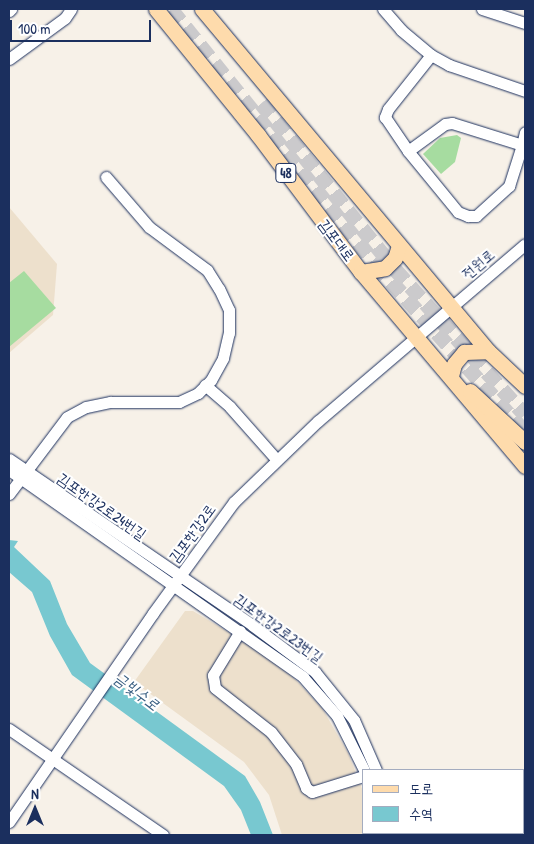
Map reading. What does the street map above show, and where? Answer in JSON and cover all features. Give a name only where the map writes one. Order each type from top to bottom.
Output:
[{"type":"main road","name":"김포대로","points":[[156,9],[258,136],[361,272],[451,376],[525,466]]},
{"type":"main road","points":[[202,9],[488,351],[525,386]]},
{"type":"main road","points":[[361,272],[385,268],[395,258],[399,246]]},
{"type":"main road","points":[[488,351],[464,352],[454,364],[451,376],[525,442]]},
{"type":"street","points":[[9,59],[65,18],[70,9]]},
{"type":"street","points":[[383,9],[401,30],[431,55],[449,65],[525,91]]},
{"type":"street","points":[[482,9],[499,11],[525,23]]},
{"type":"street","points":[[431,55],[388,109],[385,117],[408,151],[458,212],[468,216],[476,216],[509,186],[525,132]]},
{"type":"street","points":[[408,151],[441,126],[452,123],[522,145]]},
{"type":"street","points":[[9,494],[22,474],[67,418],[86,407],[110,402],[179,402],[205,385],[222,358],[229,333],[229,310],[220,289],[206,270],[149,227],[106,177]]},
{"type":"street","name":"전원로","points":[[451,307],[525,244]]},
{"type":"street","name":"김포한강2로","points":[[9,822],[176,580],[234,502],[276,459],[451,307]]},
{"type":"street","points":[[205,385],[230,406],[276,459]]},
{"type":"street","name":"김포한강2로24번길","points":[[9,459],[22,474],[176,580]]},
{"type":"street","name":"김포한강2로24번길","points":[[9,470],[22,474]]},
{"type":"street","name":"김포한강2로23번길","points":[[176,580],[240,631],[284,661],[314,688],[345,728],[364,769]]},
{"type":"street","name":"김포한강2로23번길","points":[[176,580],[315,672],[354,720],[376,769]]},
{"type":"street","points":[[240,631],[213,675],[215,688],[270,732],[296,764],[312,792],[362,776]]},
{"type":"street","points":[[9,730],[163,835]]},
{"type":"shaded area","points":[[9,207],[57,264],[53,315],[9,353]]},
{"type":"shaded area","points":[[185,611],[193,611],[245,642],[293,677],[322,708],[348,753],[362,788],[362,834],[376,835],[282,835],[269,795],[244,762],[134,682]]},
{"type":"green space","points":[[457,135],[461,138],[455,162],[441,174],[423,154],[440,138]]},
{"type":"green space","points":[[24,271],[56,308],[9,347],[9,283]]},
{"type":"water","points":[[9,540],[18,541],[14,547],[50,581],[67,624],[90,663],[245,776],[260,802],[273,835],[251,835],[241,810],[224,786],[72,675],[50,636],[32,592],[9,572]]},
{"type":"tunnel","points":[[171,9],[376,264],[525,432]]},
{"type":"tunnel","points":[[261,103],[395,269],[525,415]]},
{"type":"water label","name":"금빛수로","points":[[137,691]]}]
